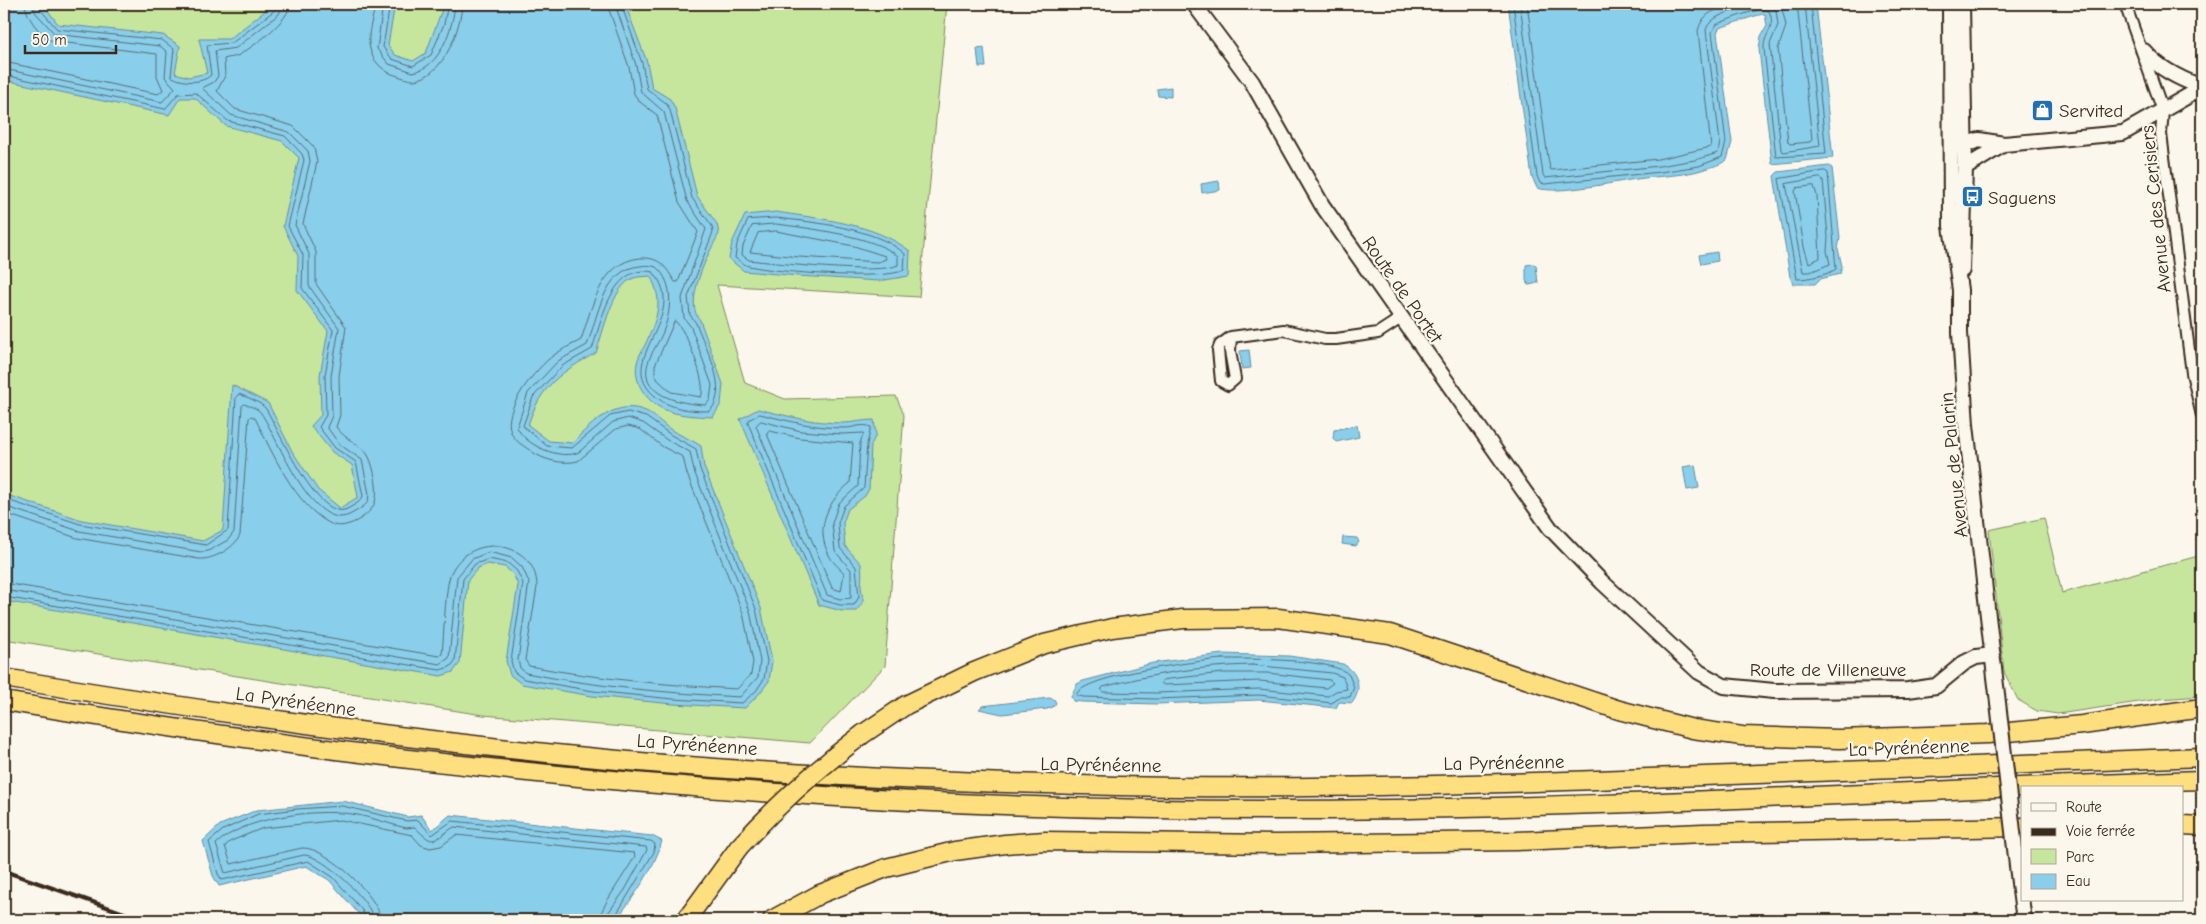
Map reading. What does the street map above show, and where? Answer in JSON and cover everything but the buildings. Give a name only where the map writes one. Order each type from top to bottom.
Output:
[{"type":"highway","points":[[686,920],[739,847],[781,802],[825,762],[863,734],[906,705],[974,672],[1044,644],[1112,628],[1183,619],[1278,618],[1390,634],[1619,710],[1693,729],[1742,736],[1839,739],[1988,734],[2082,725],[2202,708]]},
{"type":"highway","name":"La Pyrénéenne","points":[[4,678],[270,720],[593,758],[832,775],[974,782],[1254,787],[1510,783],[2202,757]]},
{"type":"highway","points":[[4,701],[272,743],[425,762],[612,781],[827,797],[969,804],[1273,810],[1501,806],[2021,787]]},
{"type":"highway","points":[[2040,786],[2202,780]]},
{"type":"highway","points":[[2184,825],[2202,826]]},
{"type":"highway","points":[[772,920],[820,894],[886,868],[955,851],[1005,844],[1045,841],[1275,844],[1517,841],[2021,826]]},
{"type":"street","name":"Route de Portet","points":[[1194,4],[1247,75],[1322,205],[1401,318],[1550,528],[1602,582]]},
{"type":"street","name":"Avenue de Palarin","points":[[1950,4],[1958,146],[1952,226],[1960,290],[1966,425],[2021,892]]},
{"type":"street","name":"Avenue de Palarin","points":[[1960,290],[1964,247],[1965,168],[1958,146],[1964,128],[1962,4]]},
{"type":"street","name":"Avenue des Cerisiers","points":[[2125,4],[2144,52],[2162,111],[2161,134],[2187,337],[2192,373],[2202,416]]},
{"type":"street","points":[[2144,52],[2152,61],[2172,74],[2202,87]]},
{"type":"street","points":[[1958,146],[1979,140],[2004,144],[2123,133],[2202,87]]},
{"type":"street","points":[[1964,128],[1979,140]]},
{"type":"street","points":[[1965,168],[2004,144]]},
{"type":"street","points":[[1958,146],[1979,158]]},
{"type":"street","points":[[1232,337],[1284,330],[1325,340],[1336,339],[1378,333],[1401,318]]},
{"type":"street","name":"Route de Villeneuve","points":[[1602,582],[1699,672],[1724,686],[1774,692],[1908,690],[1936,686],[1964,663],[1976,657],[1993,655]]},
{"type":"street","name":"Avenue de Palarin","points":[[2022,902],[2024,920]]},
{"type":"green space","points":[[4,4],[947,4],[919,297],[717,285],[745,383],[785,399],[896,396],[904,415],[885,666],[810,743],[483,715],[4,639]]},
{"type":"green space","points":[[2044,518],[2062,593],[2202,555],[2202,696],[2159,699],[2058,714],[2037,711],[2018,700],[2004,672],[1989,530]]},
{"type":"water","points":[[4,4],[43,4],[58,24],[163,35],[180,46],[175,73],[189,77],[207,73],[199,39],[229,39],[274,4],[395,4],[388,45],[395,55],[413,61],[426,53],[444,4],[625,4],[647,62],[652,88],[670,99],[675,108],[697,196],[717,224],[719,234],[699,278],[694,302],[695,312],[700,320],[723,384],[721,404],[713,417],[681,414],[657,406],[642,390],[637,377],[637,363],[653,328],[658,302],[655,285],[650,276],[640,277],[627,282],[620,289],[610,310],[596,353],[572,367],[554,381],[539,400],[528,425],[549,441],[572,443],[606,414],[626,408],[637,408],[648,412],[670,429],[701,446],[704,467],[761,608],[772,661],[769,681],[759,694],[745,708],[673,704],[592,696],[522,684],[510,675],[506,661],[518,585],[513,574],[505,567],[488,564],[478,568],[468,580],[460,663],[453,672],[441,676],[4,601],[4,494],[82,520],[203,541],[223,530],[232,385],[268,403],[292,451],[318,490],[340,508],[358,497],[352,465],[332,452],[311,426],[321,415],[320,375],[328,331],[297,290],[298,256],[283,226],[299,158],[282,141],[226,126],[195,98],[180,98],[169,115],[4,80]]},
{"type":"water","points":[[1508,4],[1816,4],[1833,158],[1772,164],[1759,49],[1761,36],[1767,26],[1765,14],[1719,28],[1717,33],[1732,142],[1727,160],[1713,167],[1683,174],[1572,189],[1547,190],[1537,188],[1532,177]]},
{"type":"water","points":[[984,48],[986,67],[979,67],[977,49]]},
{"type":"water","points":[[1171,87],[1171,97],[1158,96],[1157,89]]},
{"type":"water","points":[[1829,166],[1832,168],[1840,238],[1838,249],[1842,266],[1840,274],[1820,279],[1815,284],[1793,284],[1790,277],[1774,176],[1778,172]]},
{"type":"water","points":[[1219,181],[1220,190],[1202,193],[1201,184]]},
{"type":"water","points":[[776,212],[829,220],[864,228],[880,234],[910,251],[909,276],[879,281],[744,271],[729,259],[732,243],[745,215]]},
{"type":"water","points":[[1717,252],[1718,261],[1701,264],[1699,255]]},
{"type":"water","points":[[1526,265],[1536,265],[1538,283],[1529,285],[1526,280]]},
{"type":"water","points":[[1249,350],[1251,368],[1242,369],[1240,351]]},
{"type":"water","points":[[758,409],[822,422],[843,423],[874,420],[876,435],[871,445],[869,489],[865,496],[848,509],[843,523],[845,546],[861,564],[863,600],[856,611],[842,611],[819,605],[740,419]]},
{"type":"water","points":[[1357,425],[1359,437],[1336,442],[1333,438],[1334,430]]},
{"type":"water","points":[[1695,465],[1699,488],[1687,490],[1683,467]]},
{"type":"water","points":[[1343,537],[1357,538],[1359,542],[1356,546],[1342,544]]},
{"type":"water","points":[[1222,654],[1289,656],[1343,664],[1355,676],[1358,687],[1357,692],[1352,703],[1339,702],[1336,708],[1259,700],[1157,704],[1082,702],[1073,701],[1071,696],[1077,684],[1083,681],[1153,663]]},
{"type":"water","points":[[1054,699],[1056,703],[1053,707],[1047,709],[1002,714],[979,709],[982,706]]},
{"type":"water","points":[[343,801],[408,817],[421,815],[432,830],[450,815],[652,836],[662,841],[649,872],[616,920],[364,920],[329,880],[306,866],[219,886],[213,876],[203,841],[220,825],[257,810]]},
{"type":"railway","points":[[4,871],[144,920]]},
{"type":"place","name":"Servited","points":[[2043,110]]},
{"type":"place","name":"Saguens","points":[[1972,197]]}]
